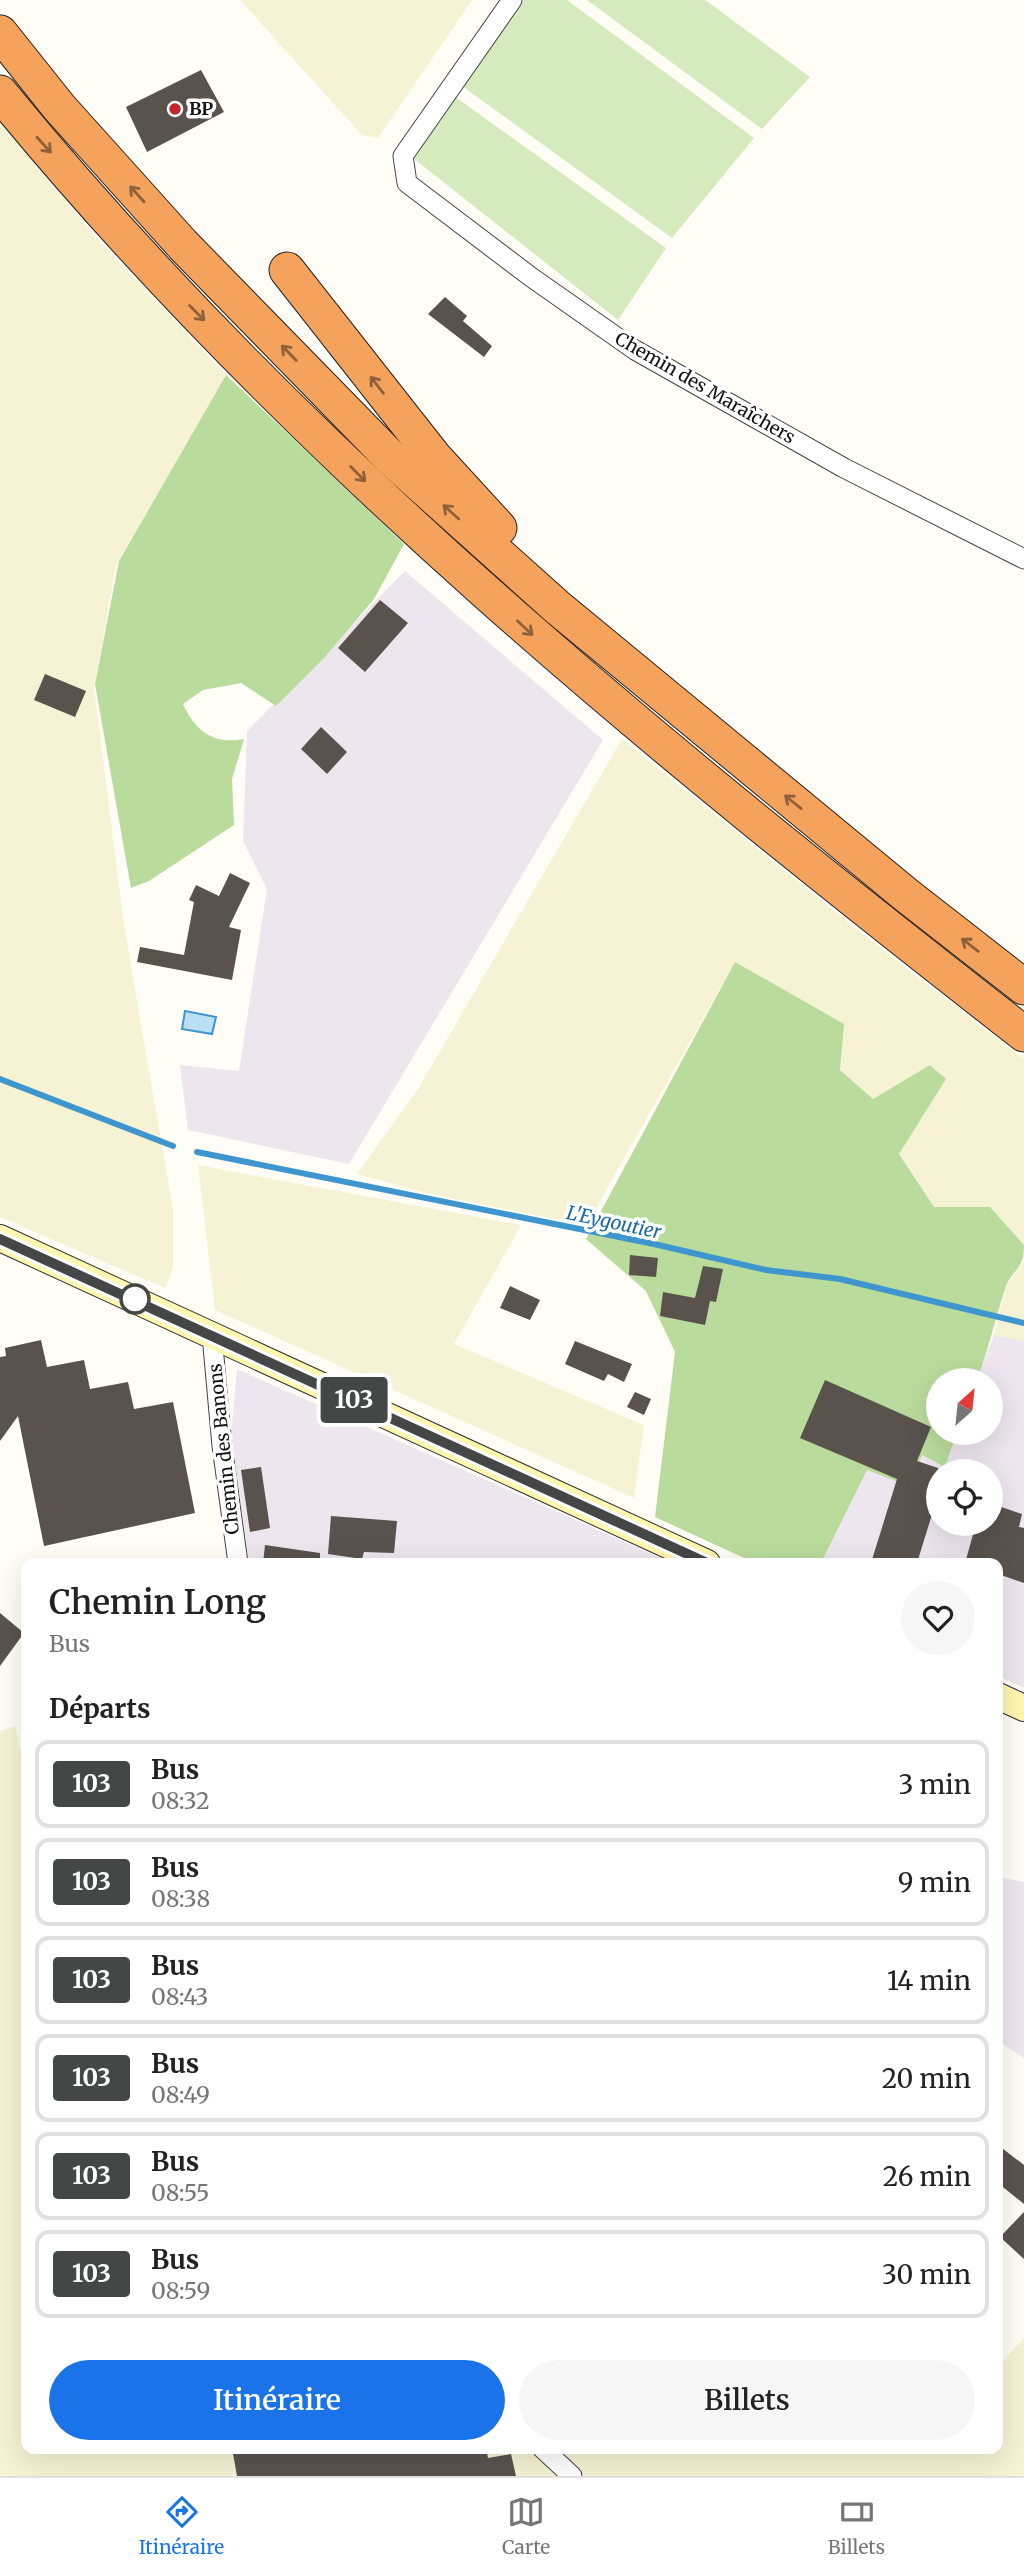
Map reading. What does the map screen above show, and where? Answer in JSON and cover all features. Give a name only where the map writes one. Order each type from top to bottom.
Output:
[{"type":"highway","points":[[0,33],[60,107],[183,245],[391,458],[557,607],[709,734],[1024,987]]},
{"type":"highway","points":[[0,93],[172,289],[369,484],[566,665],[879,921],[1024,1034]]},
{"type":"highway","points":[[287,270],[443,467],[513,544],[709,734]]},
{"type":"main road","points":[[0,1238],[696,1558]]},
{"type":"main road","points":[[1003,1698],[1024,1708]]},
{"type":"street","name":"Chemin des Maraîchers","points":[[512,0],[403,156],[407,183],[635,350],[844,468],[1024,559]]},
{"type":"street","name":"Chemin des Banons","points":[[212,1335],[222,1446],[237,1558]]},
{"type":"street","points":[[548,2454],[572,2476]]},
{"type":"shaded area","points":[[240,0],[472,0],[378,138],[362,135]]},
{"type":"shaded area","points":[[0,123],[95,236],[226,375],[116,565],[94,688],[124,925],[173,1210],[173,1268],[165,1288],[0,1217]]},
{"type":"shaded area","points":[[405,571],[603,740],[349,1164],[188,1130],[180,1065],[239,1071],[267,889],[243,841],[247,731]]},
{"type":"shaded area","points":[[622,739],[874,943],[1024,1059],[1024,1245],[990,1207],[934,1207],[899,1154],[945,1079],[930,1065],[873,1099],[840,1070],[735,962],[588,1222],[570,1222],[426,1193],[357,1174],[418,1089]]},
{"type":"shaded area","points":[[198,1165],[521,1225],[454,1344],[644,1425],[634,1498],[215,1310]]},
{"type":"shaded area","points":[[1024,1261],[1024,1341],[994,1335],[1006,1286]]},
{"type":"shaded area","points":[[994,1335],[1024,1341],[1024,1688],[1003,1678],[1003,1558],[823,1558],[867,1469],[922,1455],[930,1459],[926,1459],[926,1536],[1003,1536],[1003,1459],[948,1459],[952,1446],[1003,1446],[1003,1368],[982,1368]]},
{"type":"shaded area","points":[[237,1369],[661,1558],[248,1558],[231,1436]]},
{"type":"shaded area","points":[[15,1726],[21,1753],[21,2454],[540,2454],[563,2476],[0,2476],[0,1731]]},
{"type":"shaded area","points":[[1003,1878],[1024,1882],[1024,2058],[1003,2044]]},
{"type":"shaded area","points":[[1024,2338],[1024,2476],[584,2476],[561,2454],[1003,2454],[1003,2361]]},
{"type":"green space","points":[[524,0],[567,0],[754,138],[672,238],[462,86]]},
{"type":"green space","points":[[587,0],[705,0],[810,77],[762,129]]},
{"type":"green space","points":[[454,96],[666,248],[618,320],[413,158]]},
{"type":"green space","points":[[226,375],[404,544],[374,599],[325,657],[276,706],[241,683],[203,690],[183,704],[193,722],[207,734],[224,740],[244,739],[232,779],[234,825],[149,881],[131,888],[95,684],[119,561]]},
{"type":"green space","points":[[735,962],[844,1024],[840,1070],[873,1099],[930,1065],[946,1079],[899,1154],[934,1207],[990,1207],[1024,1245],[1020,1265],[1005,1289],[982,1368],[926,1368],[926,1446],[952,1446],[948,1459],[930,1459],[922,1455],[909,1486],[867,1470],[823,1558],[744,1558],[655,1517],[675,1352],[646,1291],[586,1239]]},
{"type":"water","points":[[185,1011],[216,1017],[212,1034],[182,1029]]},
{"type":"building","name":"BP","points":[[201,70],[224,112],[147,152],[126,107]]},
{"type":"building","points":[[445,297],[467,316],[463,321],[492,346],[484,357],[428,314]]},
{"type":"building","points":[[380,600],[408,623],[365,672],[338,648]]},
{"type":"building","points":[[45,674],[86,691],[75,717],[34,700]]},
{"type":"building","points":[[321,727],[347,752],[327,774],[301,749]]},
{"type":"building","points":[[230,873],[250,883],[229,927],[241,930],[232,980],[137,962],[140,947],[184,955],[194,902],[189,900],[196,885],[219,896]]},
{"type":"building","points":[[630,1255],[658,1258],[656,1277],[629,1275]]},
{"type":"building","points":[[703,1266],[723,1269],[716,1302],[710,1301],[705,1325],[660,1316],[663,1292],[695,1298]]},
{"type":"building","points":[[510,1286],[540,1300],[530,1320],[500,1308]]},
{"type":"building","points":[[41,1340],[47,1367],[84,1360],[90,1389],[128,1382],[134,1409],[173,1402],[195,1513],[44,1546],[18,1416],[0,1441],[0,1357],[6,1356],[5,1348]]},
{"type":"building","points":[[575,1341],[632,1364],[624,1382],[608,1374],[604,1381],[565,1364]]},
{"type":"building","points":[[825,1380],[926,1425],[926,1439],[917,1461],[926,1464],[926,1534],[919,1558],[873,1558],[897,1479],[800,1438]]},
{"type":"building","points":[[635,1392],[651,1399],[644,1415],[627,1407]]},
{"type":"building","points":[[261,1467],[270,1528],[250,1532],[241,1470]]},
{"type":"building","points":[[1003,1507],[1022,1514],[1019,1527],[1024,1528],[1024,1583],[1003,1576],[1003,1558],[966,1558],[973,1536],[1003,1536]]},
{"type":"building","points":[[331,1516],[397,1521],[394,1553],[364,1552],[362,1558],[328,1554]]},
{"type":"building","points":[[265,1545],[320,1553],[320,1558],[264,1558]]},
{"type":"building","points":[[0,1613],[21,1630],[21,1637],[0,1666]]},
{"type":"building","points":[[1003,2149],[1024,2165],[1024,2204],[1003,2187]]},
{"type":"building","points":[[1024,2212],[1024,2259],[1003,2240],[1003,2234]]},
{"type":"building","points":[[233,2454],[487,2454],[488,2458],[511,2454],[516,2476],[237,2476]]},
{"type":"waterway","name":"L'Eygoutier","points":[[0,1079],[173,1146]]},
{"type":"waterway","name":"L'Eygoutier","points":[[197,1152],[654,1244],[766,1270],[840,1279],[1024,1323]]},
{"type":"bus line","name":"103","points":[[0,1239],[696,1558]]},
{"type":"place","name":"BP","points":[[175,109]]}]
